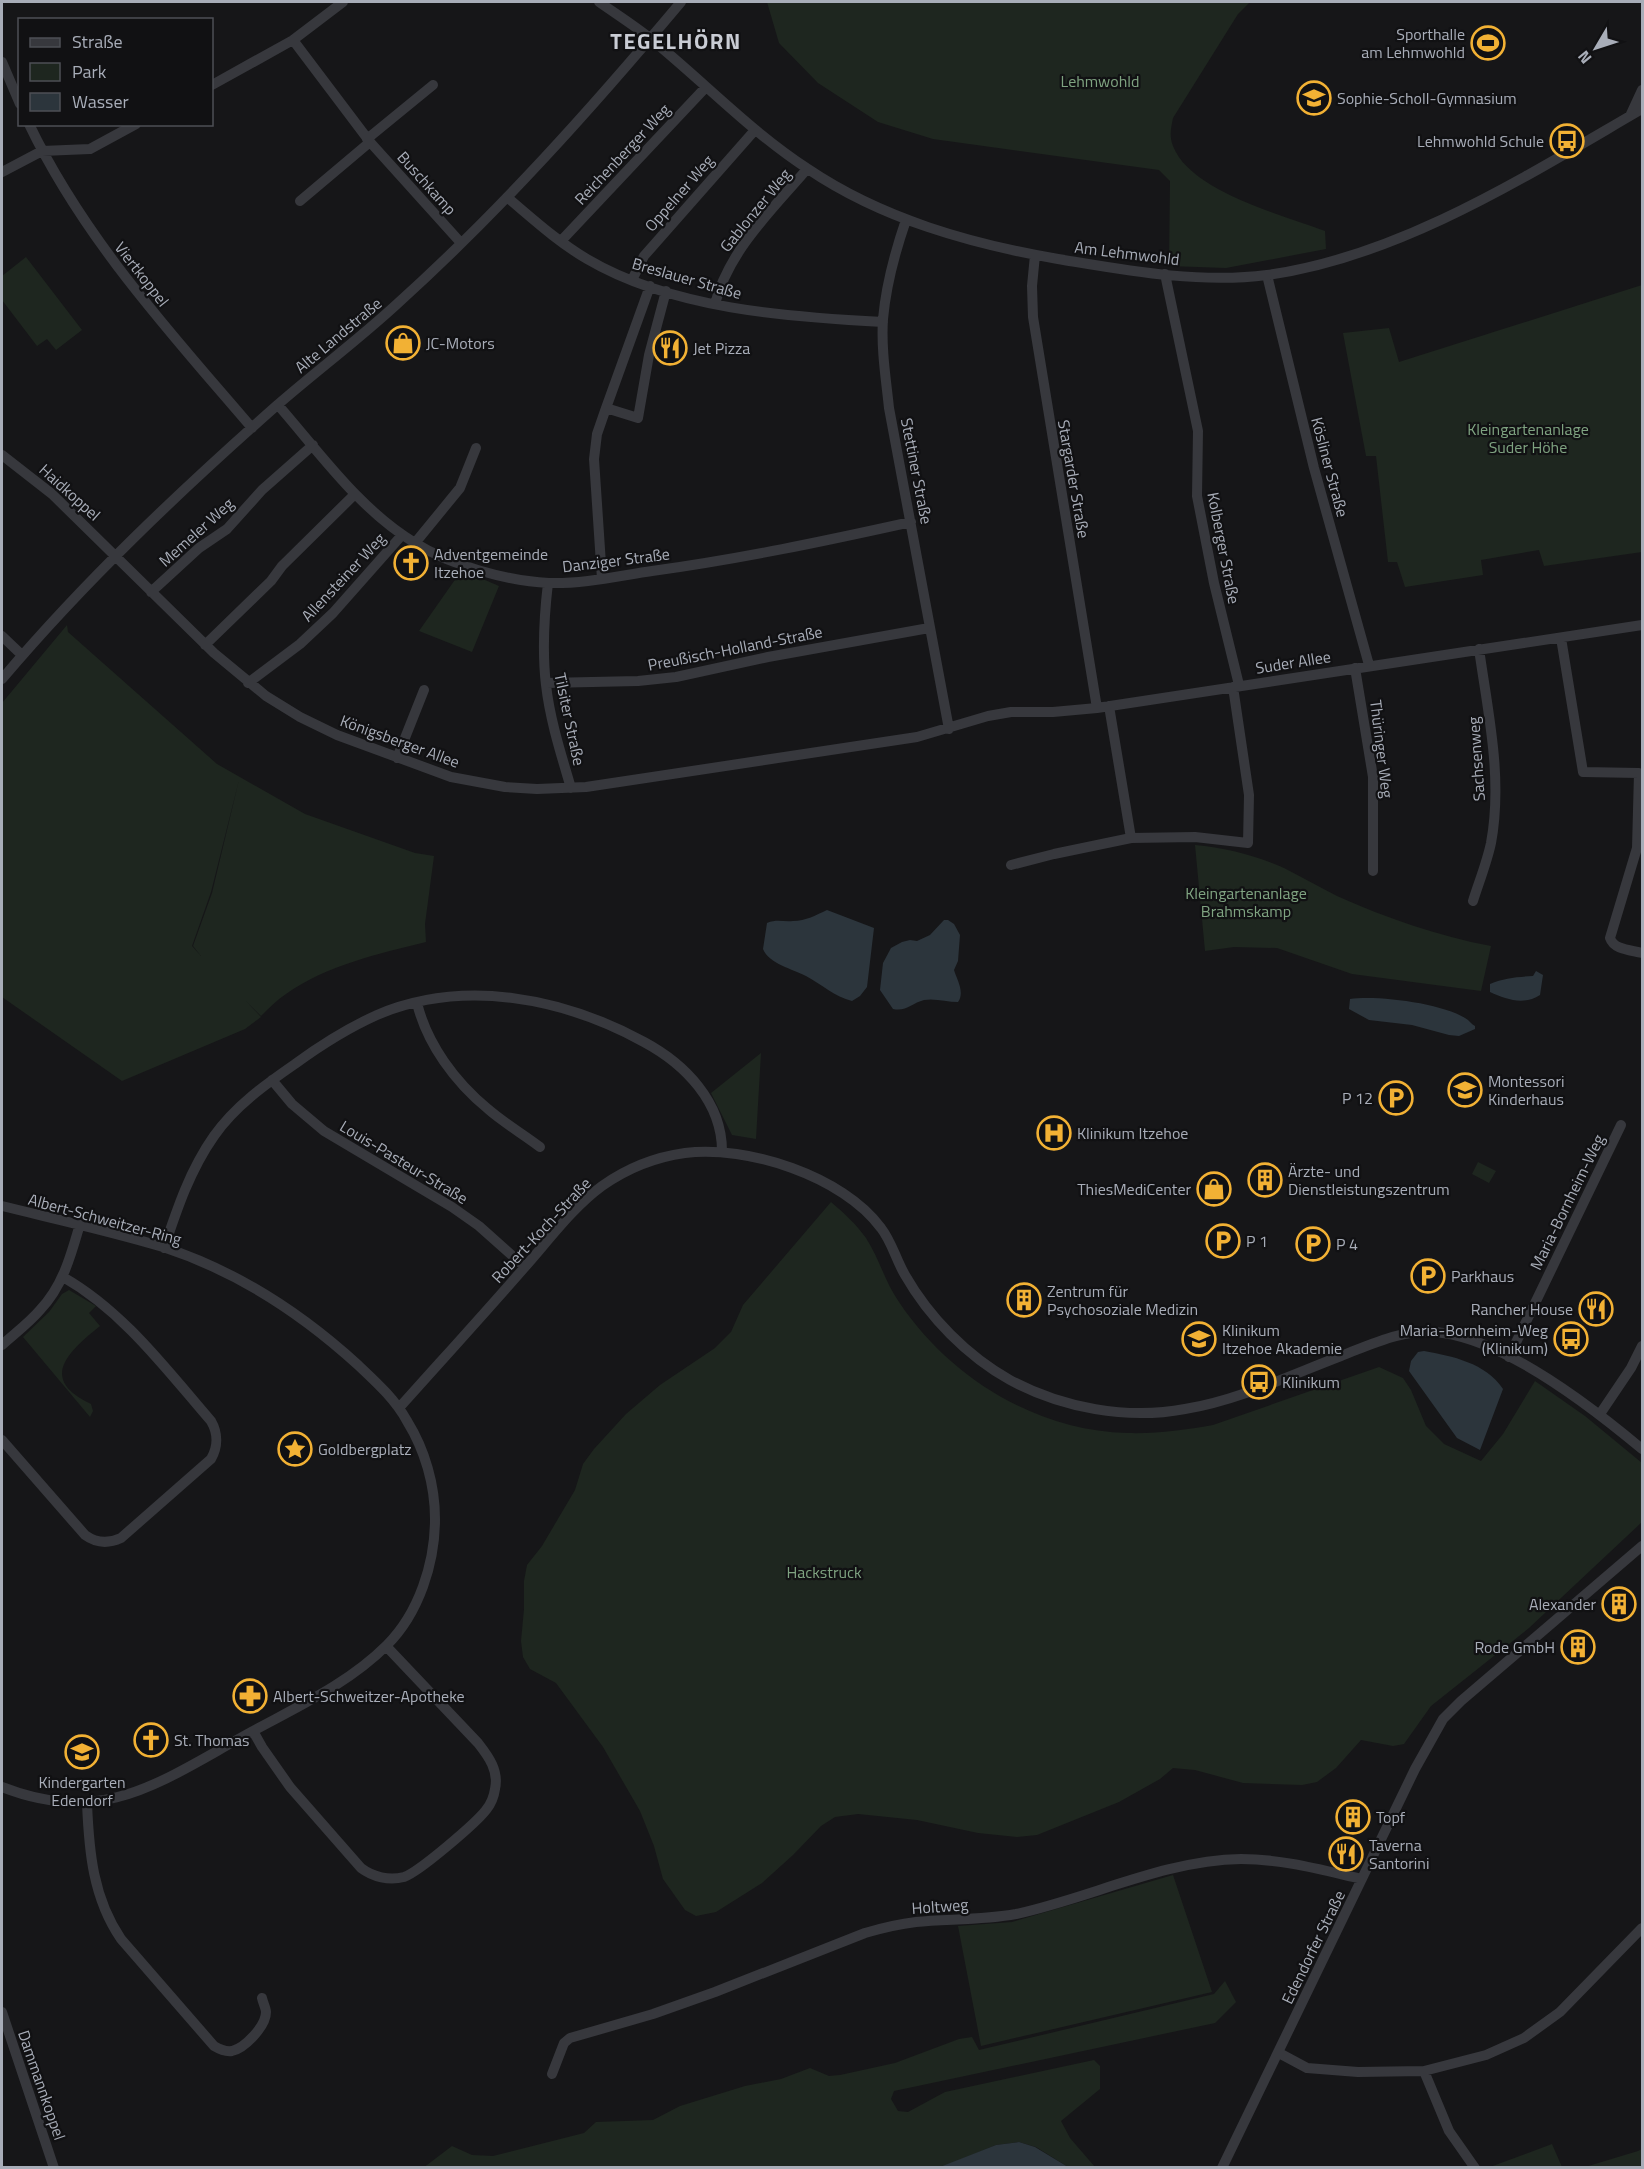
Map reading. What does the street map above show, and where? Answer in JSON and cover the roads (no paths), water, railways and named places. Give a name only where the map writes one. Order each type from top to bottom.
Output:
[{"type":"street","points":[[213,83],[293,40],[343,2]]},
{"type":"street","name":"Am Lehmwohld","points":[[599,2],[650,38],[755,130],[807,169],[868,203],[906,220],[957,236],[1035,255],[1166,274],[1210,277],[1267,275],[1356,253],[1440,219],[1531,174],[1642,108]]},
{"type":"street","name":"Alte Landstraße","points":[[2,679],[58,614],[116,556],[252,428],[397,304],[508,198],[681,2]]},
{"type":"street","name":"Buschkamp","points":[[293,40],[369,140],[461,243]]},
{"type":"street","points":[[2,62],[18,99]]},
{"type":"street","points":[[300,201],[433,85]]},
{"type":"street","name":"Reichenberger Weg","points":[[561,241],[706,87]]},
{"type":"street","points":[[1630,116],[1642,90]]},
{"type":"street","name":"Viertkoppel","points":[[30,126],[70,200],[127,280],[252,428]]},
{"type":"street","points":[[2,172],[42,151],[90,149],[132,126]]},
{"type":"street","name":"Oppelner Weg","points":[[632,280],[644,256],[755,130]]},
{"type":"street","name":"Gablonzer Weg","points":[[715,303],[723,278],[735,255],[807,169]]},
{"type":"street","name":"Breslauer Straße","points":[[508,198],[586,259],[650,286],[715,303],[771,314],[883,322]]},
{"type":"street","name":"Stettiner Straße","points":[[906,220],[888,281],[883,322],[884,355],[889,408],[949,729]]},
{"type":"street","name":"Stargarder Straße","points":[[1035,255],[1032,286],[1034,324],[1103,707],[1131,838]]},
{"type":"street","name":"Kolberger Straße","points":[[1131,838],[1195,837],[1248,843],[1249,795],[1236,686],[1197,496],[1198,431],[1166,274]]},
{"type":"street","name":"Kösliner Straße","points":[[1267,275],[1314,468],[1369,665]]},
{"type":"street","points":[[602,579],[594,452],[597,434],[650,286]]},
{"type":"street","points":[[606,408],[638,418],[649,355],[666,291]]},
{"type":"street","name":"Danziger Straße","points":[[278,405],[355,494],[402,535],[458,563],[508,577],[548,583],[602,579],[745,558],[911,522]]},
{"type":"street","name":"Memeler Weg","points":[[151,592],[204,543],[227,529],[262,490],[313,445]]},
{"type":"street","points":[[415,543],[460,488],[476,448]]},
{"type":"street","name":"Haidkoppel","points":[[2,455],[46,489],[116,556]]},
{"type":"street","points":[[205,645],[355,494]]},
{"type":"street","name":"Allensteiner Weg","points":[[248,683],[300,644],[333,613],[402,535]]},
{"type":"street","name":"Königsberger Allee","points":[[116,556],[205,645],[248,683],[280,705],[314,724],[451,777],[505,787],[571,788],[907,738],[949,729]]},
{"type":"street","name":"Tilsiter Straße","points":[[548,583],[543,640],[546,683],[554,730],[571,788]]},
{"type":"street","name":"Suder Allee","points":[[949,729],[976,719],[1011,712],[1053,712],[1103,707],[1642,625]]},
{"type":"street","name":"Preußisch-Holland-Straße","points":[[546,683],[638,681],[676,677],[768,657],[929,628]]},
{"type":"street","points":[[2,636],[22,655]]},
{"type":"street","points":[[1560,638],[1582,772],[1641,773],[1637,848],[1610,938],[1616,946],[1642,953]]},
{"type":"street","name":"Sachsenweg","points":[[1473,901],[1491,843],[1496,804],[1494,748],[1479,649]]},
{"type":"street","name":"Thüringer Weg","points":[[1355,668],[1373,777],[1373,871]]},
{"type":"street","points":[[397,758],[424,690]]},
{"type":"street","points":[[1011,865],[1131,838]]},
{"type":"street","points":[[164,1248],[181,1198],[207,1148],[233,1114],[272,1080],[346,1030],[378,1015],[417,1003],[473,996],[520,999],[568,1010],[635,1037],[666,1055],[687,1073],[700,1089],[718,1121],[722,1151]]},
{"type":"street","points":[[417,1003],[434,1043],[459,1081],[489,1110],[540,1147]]},
{"type":"street","name":"Louis-Pasteur-Straße","points":[[272,1080],[292,1104],[324,1131],[452,1207],[479,1226],[525,1267]]},
{"type":"street","name":"Maria-Bornheim-Weg","points":[[1509,1357],[1621,1125]]},
{"type":"street","name":"Robert-Koch-Straße","points":[[399,1408],[578,1208],[601,1187],[648,1163],[677,1154],[722,1151],[759,1158],[796,1171],[831,1185],[849,1196],[869,1212],[884,1231],[916,1293],[956,1339],[988,1366],[1009,1379],[1056,1400],[1120,1412],[1147,1413],[1184,1410],[1235,1396],[1379,1341],[1415,1332],[1443,1333],[1467,1339],[1509,1357],[1600,1414],[1642,1449]]},
{"type":"street","name":"Albert-Schweitzer-Ring","points":[[2,1206],[80,1224],[164,1248],[203,1263],[263,1292],[308,1322],[370,1376],[399,1408],[417,1440],[428,1468],[434,1499],[435,1531],[432,1559],[422,1589],[407,1618],[386,1646],[335,1686],[165,1780],[123,1796],[69,1804],[39,1800],[2,1786]]},
{"type":"street","points":[[2,1345],[43,1307],[63,1277],[80,1224]]},
{"type":"street","points":[[2,1440],[85,1535],[105,1542],[115,1541],[124,1535],[211,1459],[214,1453],[217,1437],[211,1420],[112,1311],[63,1277]]},
{"type":"street","points":[[1600,1414],[1631,1368],[1642,1346]]},
{"type":"street","name":"Edendorfer Straße","points":[[1222,2168],[1415,1769],[1448,1713],[1642,1546]]},
{"type":"street","points":[[253,1731],[283,1777],[357,1864],[374,1875],[385,1878],[398,1878],[414,1872],[486,1810],[495,1792],[495,1774],[486,1752],[386,1646]]},
{"type":"street","points":[[87,1803],[92,1867],[98,1893],[109,1920],[121,1939],[214,2046],[225,2051],[232,2051],[260,2030],[265,2022],[266,2010],[262,1998]]},
{"type":"street","name":"Holtweg","points":[[552,2074],[565,2042],[570,2038],[675,2007],[865,1933],[892,1926],[919,1922],[995,1918],[1016,1914],[1179,1867],[1224,1860],[1284,1861],[1362,1879]]},
{"type":"street","points":[[1279,2053],[1313,2069],[1358,2072],[1424,2071],[1466,2061],[1511,2045],[1560,2012],[1642,1928]]},
{"type":"street","name":"Dammannkoppel","points":[[2,2012],[54,2168]]},
{"type":"street","points":[[1424,2071],[1449,2131],[1475,2168]]},
{"type":"water","points":[[827,910],[874,928],[867,987],[860,996],[852,1001],[840,997],[806,976],[770,959],[763,949],[767,923],[802,920]]},
{"type":"water","points":[[944,920],[954,924],[960,935],[958,961],[954,970],[961,990],[958,1002],[928,1000],[902,1009],[893,1009],[880,990],[883,963],[891,948],[902,942],[917,941],[930,935]]},
{"type":"water","points":[[1536,971],[1543,975],[1540,995],[1534,998],[1521,1001],[1490,992],[1490,984],[1500,980],[1533,976]]},
{"type":"water","points":[[1350,999],[1392,999],[1425,1004],[1465,1018],[1475,1026],[1475,1029],[1459,1036],[1412,1025],[1369,1020],[1349,1009]]},
{"type":"water","points":[[1424,1351],[1468,1362],[1487,1373],[1503,1389],[1480,1450],[1457,1438],[1409,1371],[1411,1361],[1418,1352]]},
{"type":"water","points":[[1019,2142],[1035,2147],[1068,2167],[940,2167],[996,2145]]},
{"type":"place","name":"Sporthalle am Lehmwohld","points":[[1488,43]]},
{"type":"place","name":"Sophie-Scholl-Gymnasium","points":[[1314,98]]},
{"type":"place","name":"Lehmwohld Schule","points":[[1567,141]]},
{"type":"place","name":"JC-Motors","points":[[403,343]]},
{"type":"place","name":"Jet Pizza","points":[[670,348]]},
{"type":"place","name":"Adventgemeinde Itzehoe","points":[[411,563]]},
{"type":"place","name":"Montessori Kinderhaus","points":[[1465,1090]]},
{"type":"place","name":"P 12","points":[[1396,1098]]},
{"type":"place","name":"Klinikum Itzehoe","points":[[1054,1133]]},
{"type":"place","name":"Ärzte- und Dienstleistungszentrum","points":[[1265,1180]]},
{"type":"place","name":"ThiesMediCenter","points":[[1214,1189]]},
{"type":"place","name":"P 1","points":[[1223,1241]]},
{"type":"place","name":"P 4","points":[[1313,1244]]},
{"type":"place","name":"Parkhaus","points":[[1428,1276]]},
{"type":"place","name":"Zentrum für Psychosoziale Medizin","points":[[1024,1300]]},
{"type":"place","name":"Rancher House","points":[[1596,1309]]},
{"type":"place","name":"Klinikum Itzehoe Akademie","points":[[1199,1339]]},
{"type":"place","name":"Maria-Bornheim-Weg (Klinikum)","points":[[1571,1339]]},
{"type":"place","name":"Klinikum","points":[[1259,1382]]},
{"type":"place","name":"Goldbergplatz","points":[[295,1449]]},
{"type":"place","name":"Alexander","points":[[1619,1604]]},
{"type":"place","name":"Rode GmbH","points":[[1578,1647]]},
{"type":"place","name":"Albert-Schweitzer-Apotheke","points":[[250,1696]]},
{"type":"place","name":"St. Thomas","points":[[151,1740]]},
{"type":"place","name":"Kindergarten Edendorf","points":[[82,1752]]},
{"type":"place","name":"Topf","points":[[1353,1817]]},
{"type":"place","name":"Taverna Santorini","points":[[1346,1854]]},
{"type":"district","name":"TEGELHÖRN","points":[[676,41]]},
{"type":"park label","name":"Lehmwohld","points":[[1100,81]]},
{"type":"park label","name":"Kleingartenanlage Suder Höhe","points":[[1528,438]]},
{"type":"park label","name":"Kleingartenanlage Brahmskamp","points":[[1246,902]]},
{"type":"park label","name":"Hackstruck","points":[[824,1572]]}]
